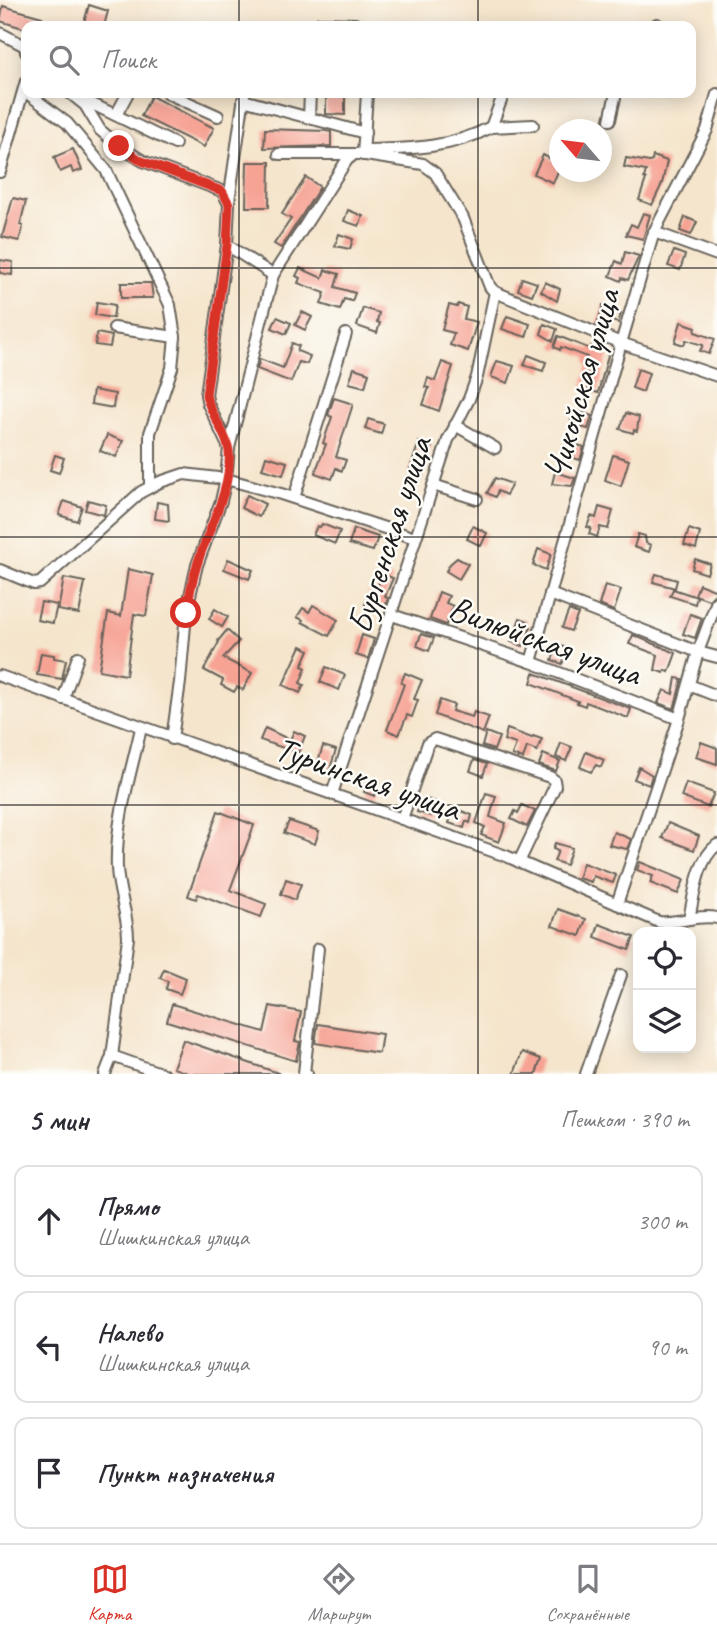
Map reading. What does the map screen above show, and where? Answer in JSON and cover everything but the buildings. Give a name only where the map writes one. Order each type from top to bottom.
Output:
[{"type":"street","points":[[0,33],[21,44]]},
{"type":"street","name":"Чикойская улица","points":[[531,662],[654,232],[712,131],[717,94]]},
{"type":"street","points":[[0,173],[23,98]]},
{"type":"street","points":[[37,98],[67,122],[106,170],[170,305],[175,337],[172,368],[150,433],[150,487]]},
{"type":"street","points":[[76,98],[85,105],[100,130],[119,146],[142,161],[222,191],[229,204]]},
{"type":"street","points":[[80,98],[175,144]]},
{"type":"street","points":[[116,115],[125,98]]},
{"type":"street","points":[[178,98],[218,116]]},
{"type":"street","points":[[229,449],[206,395],[244,98]]},
{"type":"street","points":[[250,98],[365,133]]},
{"type":"street","points":[[309,117],[310,98]]},
{"type":"street","points":[[360,153],[365,133],[368,98]]},
{"type":"street","points":[[491,127],[503,98]]},
{"type":"street","points":[[610,119],[614,98]]},
{"type":"street","points":[[279,154],[360,153],[411,148],[446,144],[476,135],[491,127],[533,125]]},
{"type":"street","points":[[0,128],[12,130]]},
{"type":"street","points":[[172,739],[186,613],[197,565],[221,501],[229,449],[273,275],[347,160],[360,153],[423,164],[435,173],[463,218],[490,287],[495,292],[621,343],[717,376]]},
{"type":"street","points":[[654,232],[717,255]]},
{"type":"street","points":[[227,245],[273,275]]},
{"type":"street","name":"Бургенская улица","points":[[332,794],[448,440],[477,377],[495,292]]},
{"type":"street","points":[[114,328],[175,337]]},
{"type":"street","points":[[294,498],[346,334]]},
{"type":"street","points":[[455,425],[495,448]]},
{"type":"street","points":[[0,570],[34,584],[40,583],[128,502],[150,487],[184,474],[226,478],[415,538]]},
{"type":"street","points":[[433,485],[477,499]]},
{"type":"street","points":[[550,594],[717,657]]},
{"type":"street","points":[[617,904],[717,601]]},
{"type":"street","name":"Вилюйская улица","points":[[392,615],[531,662],[679,719]]},
{"type":"street","points":[[63,699],[78,657]]},
{"type":"street","name":"Туринская улица","points":[[0,676],[519,862],[659,922],[672,924],[689,919],[717,918]]},
{"type":"street","points":[[689,685],[717,696]]},
{"type":"street","points":[[105,1074],[111,1056],[128,938],[128,925],[117,877],[117,845],[141,728]]},
{"type":"street","points":[[402,819],[431,740],[435,739],[550,777],[555,786],[519,862]]},
{"type":"street","points":[[689,919],[696,886],[708,854],[717,844]]},
{"type":"street","points":[[307,1074],[304,1073],[318,949]]},
{"type":"street","points":[[586,1074],[621,975]]},
{"type":"street","points":[[111,1056],[163,1074]]},
{"type":"route","points":[[119,146],[142,161],[222,191],[229,204],[227,245],[206,395],[229,449],[226,478],[221,501],[197,565],[186,613]]}]
